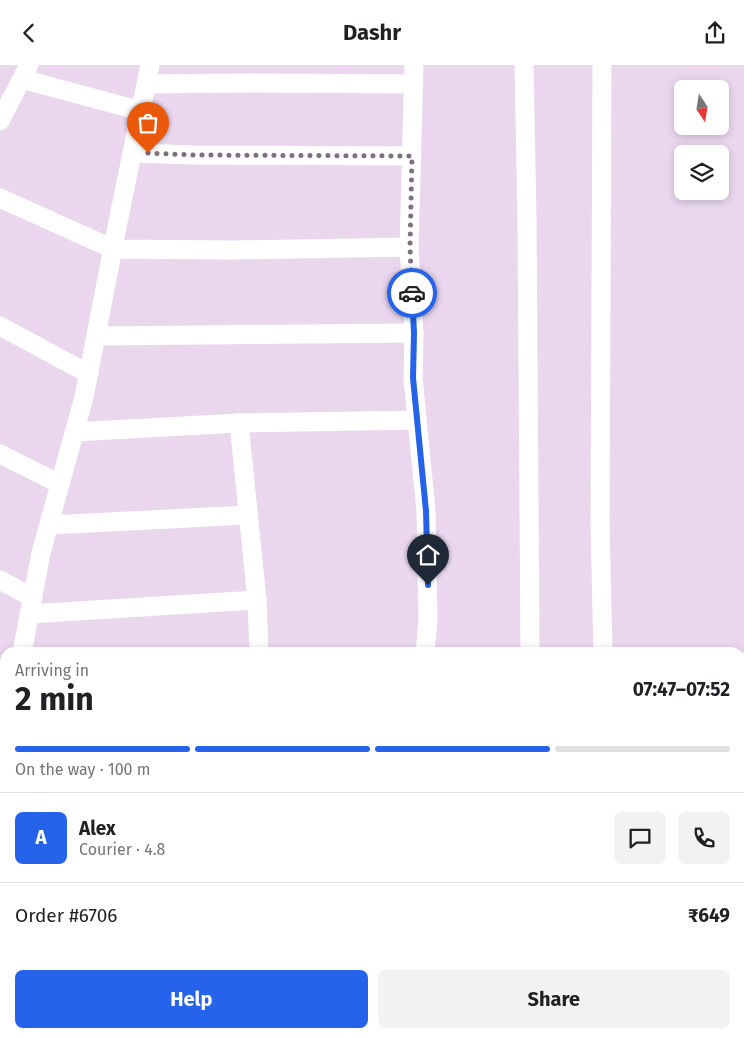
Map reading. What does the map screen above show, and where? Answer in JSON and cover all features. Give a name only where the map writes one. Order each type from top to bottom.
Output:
[{"type":"street","points":[[23,647],[41,553],[89,374],[150,65]]},
{"type":"street","points":[[414,65],[410,247],[414,333],[413,378],[426,511],[428,621],[426,647]]},
{"type":"street","points":[[524,65],[528,219],[530,647]]},
{"type":"street","points":[[602,65],[600,523],[603,647]]},
{"type":"street","points":[[0,121],[25,72],[141,111]]},
{"type":"street","points":[[146,84],[414,84]]},
{"type":"street","points":[[132,153],[412,156]]},
{"type":"street","points":[[0,198],[113,249],[233,250],[410,247]]},
{"type":"street","points":[[0,326],[89,374]]},
{"type":"street","points":[[96,335],[414,333]]},
{"type":"street","points":[[74,432],[239,423],[417,420]]},
{"type":"street","points":[[239,423],[259,647]]},
{"type":"street","points":[[0,454],[60,484]]},
{"type":"street","points":[[49,525],[248,515]]},
{"type":"street","points":[[0,580],[31,606],[256,600]]},
{"type":"way so far","points":[[148,153],[412,156],[410,247],[412,293]]},
{"type":"route","points":[[412,293],[414,333],[413,378],[426,511],[428,585]]}]
